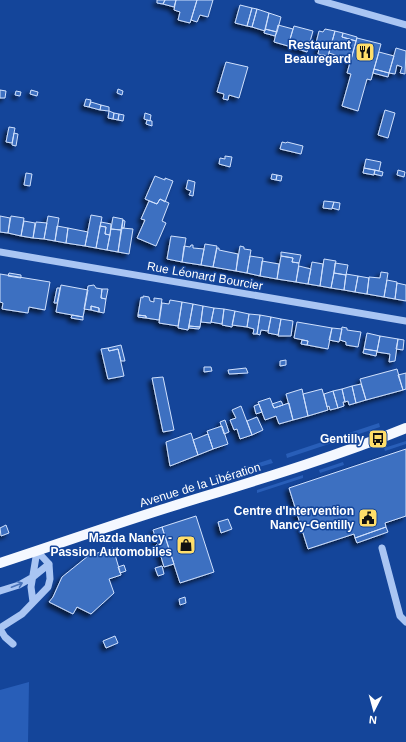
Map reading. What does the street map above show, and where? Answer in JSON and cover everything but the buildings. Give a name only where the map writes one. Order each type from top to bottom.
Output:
[{"type":"main road","name":"Avenue de la Libération","points":[[1,561],[37,551],[171,507],[279,474],[406,428]]},
{"type":"street","points":[[318,0],[406,25]]},
{"type":"street","name":"Rue Léonard Bourcier","points":[[0,252],[406,321]]},
{"type":"street","points":[[382,548],[400,616],[406,622]]},
{"type":"street","points":[[13,644],[5,637],[0,628],[22,614],[48,587],[50,579],[48,564],[37,551]]},
{"type":"street","points":[[33,602],[32,587],[37,551]]},
{"type":"street","points":[[0,591],[19,585],[33,577],[48,564]]},
{"type":"shaded area","points":[[379,423],[380,427],[287,458],[286,454]]},
{"type":"shaded area","points":[[406,441],[406,444],[385,451],[384,448]]},
{"type":"shaded area","points":[[271,459],[273,463],[245,471],[243,468]]},
{"type":"shaded area","points":[[343,462],[344,465],[320,473],[319,470]]},
{"type":"shaded area","points":[[303,475],[303,478],[257,493],[257,490]]},
{"type":"shaded area","points":[[29,682],[28,742],[0,742],[0,690]]},
{"type":"place","name":"Restaurant Beauregard","points":[[365,52]]},
{"type":"place","name":"Gentilly","points":[[378,439]]},
{"type":"place","name":"Centre d'Intervention Nancy-Gentilly","points":[[368,518]]},
{"type":"place","name":"Mazda Nancy - Passion Automobiles","points":[[186,545]]}]
